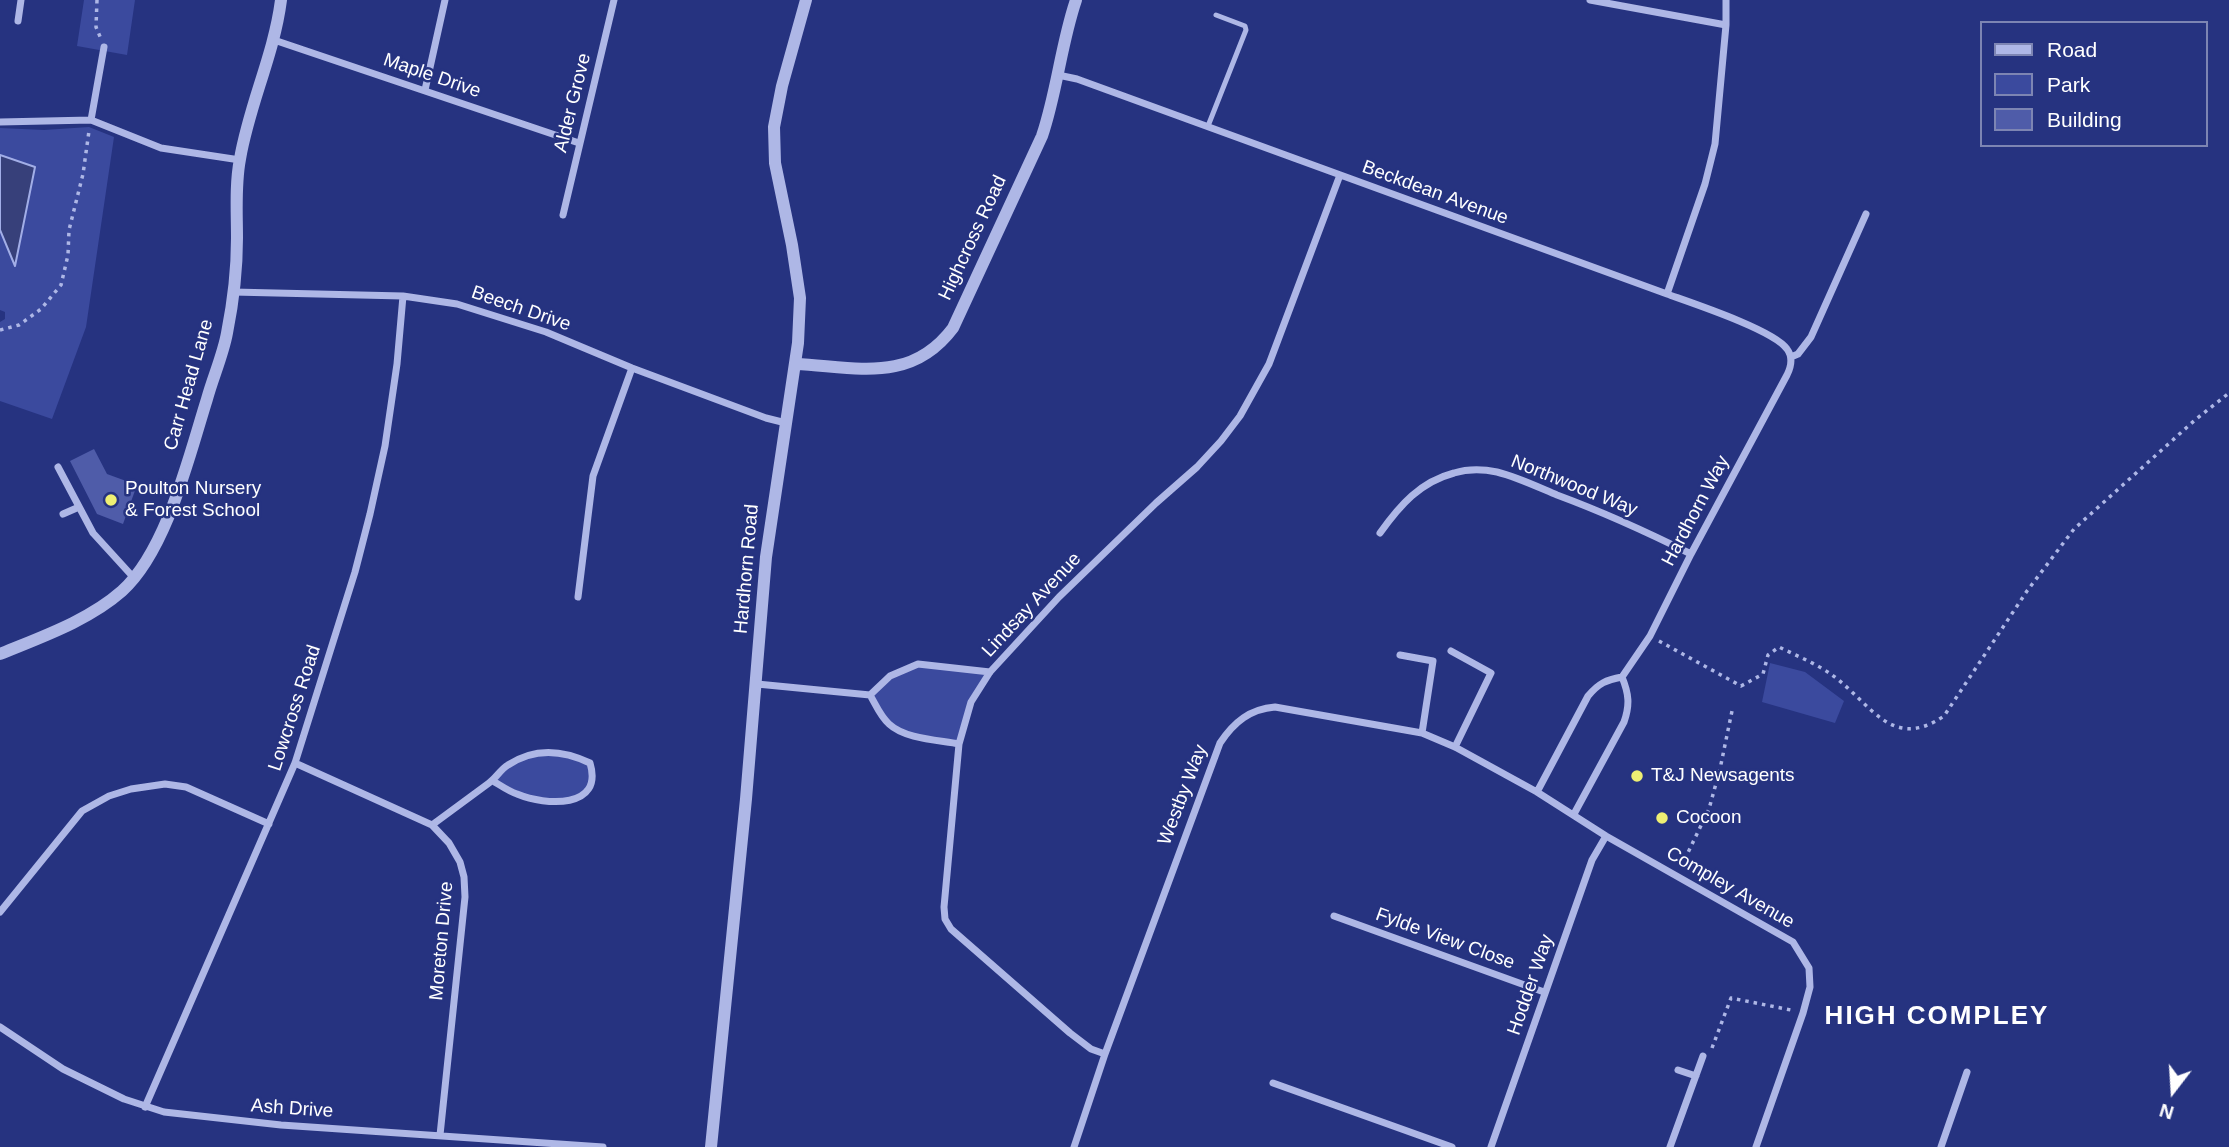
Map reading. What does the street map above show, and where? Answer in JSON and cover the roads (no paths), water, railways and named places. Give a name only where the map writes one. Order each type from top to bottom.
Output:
[{"type":"street","points":[[18,21],[21,0]]},
{"type":"street","name":"Carr Head Lane","points":[[0,654],[111,600],[134,578],[162,533],[227,336],[237,240],[236,205],[240,160],[274,40],[281,0]]},
{"type":"street","points":[[425,90],[445,0]]},
{"type":"street","name":"Alder Grove","points":[[563,215],[614,0]]},
{"type":"street","name":"Hardhorn Road","points":[[711,1147],[757,684],[766,557],[796,364],[800,298],[775,163],[774,127],[782,86],[806,0]]},
{"type":"street","name":"Highcross Road","points":[[796,364],[887,369],[912,362],[942,342],[953,328],[1042,136],[1076,0]]},
{"type":"street","points":[[1590,0],[1726,25]]},
{"type":"street","points":[[1667,294],[1706,184],[1712,154],[1726,25],[1726,0]]},
{"type":"street","name":"Maple Drive","points":[[274,40],[579,143]]},
{"type":"street","points":[[91,120],[104,47]]},
{"type":"street","name":"Beckdean Avenue","points":[[1058,75],[1077,79],[1208,126],[1667,294],[1762,332],[1787,349],[1791,357]]},
{"type":"street","points":[[0,122],[91,120],[161,148],[240,160]]},
{"type":"street","name":"Lindsay Avenue","points":[[1105,1054],[1091,1049],[1070,1033],[951,929],[945,919],[959,744],[971,702],[990,672],[1068,588],[1197,467],[1240,416],[1269,364],[1340,175]]},
{"type":"street","points":[[1791,357],[1798,354],[1811,337],[1866,214]]},
{"type":"street","name":"Beech Drive","points":[[232,292],[403,296],[439,300],[546,332],[632,368],[786,423]]},
{"type":"street","name":"Lowcross Road","points":[[145,1107],[295,763],[355,572],[370,514],[387,432],[403,296]]},
{"type":"street","name":"Hardhorn Way","points":[[1537,792],[1588,696],[1598,684],[1622,677],[1650,636],[1690,554],[1791,368],[1791,357]]},
{"type":"street","points":[[578,597],[593,476],[632,368]]},
{"type":"street","points":[[58,467],[93,533],[134,578]]},
{"type":"street","name":"Northwood Way","points":[[1380,533],[1400,506],[1426,484],[1455,472],[1475,470],[1496,472],[1521,480],[1626,522],[1690,554]]},
{"type":"street","points":[[63,514],[79,507]]},
{"type":"street","points":[[1451,651],[1491,673],[1455,747]]},
{"type":"street","points":[[1400,655],[1433,661],[1422,733]]},
{"type":"street","points":[[757,684],[870,695],[890,676],[908,666],[918,664],[990,672]]},
{"type":"street","points":[[1574,814],[1629,708],[1629,694],[1622,677]]},
{"type":"street","points":[[870,695],[886,722],[895,729],[959,744]]},
{"type":"street","name":"Westby Way","points":[[1074,1147],[1208,771],[1231,726],[1261,708],[1275,707],[1422,733],[1455,747],[1537,792]]},
{"type":"street","points":[[432,825],[492,780],[507,765],[532,753],[561,752],[590,763],[594,777],[590,790],[576,801],[545,800],[517,794],[492,780]]},
{"type":"street","name":"Moreton Drive","points":[[295,763],[432,825],[460,862],[465,897],[440,1135]]},
{"type":"street","points":[[0,912],[82,811],[109,796],[131,789],[165,784],[186,787],[269,824]]},
{"type":"street","name":"Compley Avenue","points":[[1537,792],[1606,836],[1793,942],[1805,959],[1810,978],[1803,1013],[1756,1147]]},
{"type":"street","name":"Hodder Way","points":[[1491,1147],[1592,860],[1606,836]]},
{"type":"street","name":"Fylde View Close","points":[[1334,916],[1544,992]]},
{"type":"street","name":"Ash Drive","points":[[0,1027],[63,1069],[145,1107],[182,1115],[281,1125],[603,1147]]},
{"type":"street","points":[[1670,1147],[1703,1056]]},
{"type":"street","points":[[1678,1070],[1696,1076]]},
{"type":"street","points":[[1941,1147],[1967,1072]]},
{"type":"street","points":[[1273,1083],[1452,1147]]},
{"type":"lane","points":[[1208,126],[1246,30],[1241,23],[1216,15]]},
{"type":"place","name":"Poulton Nursery & Forest School","points":[[111,500]]},
{"type":"place","name":"T&J Newsagents","points":[[1637,776]]},
{"type":"place","name":"Cocoon","points":[[1662,818]]},
{"type":"district","name":"HIGH COMPLEY","points":[[1937,1017]]}]
